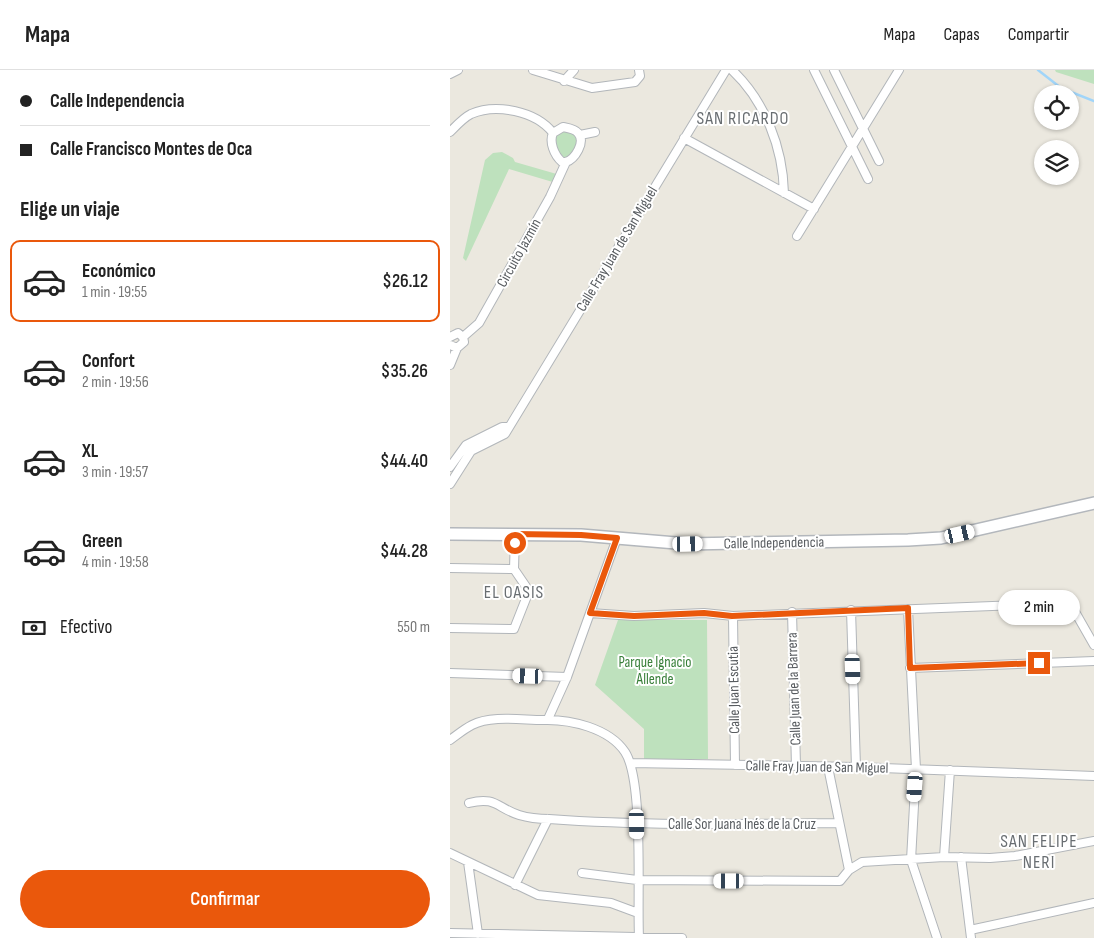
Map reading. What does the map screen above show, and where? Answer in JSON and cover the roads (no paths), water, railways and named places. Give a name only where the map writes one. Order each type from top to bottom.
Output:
[{"type":"street","points":[[450,74],[458,70]]},
{"type":"street","points":[[533,70],[592,88],[635,82],[640,76],[639,70]]},
{"type":"street","points":[[564,81],[574,70]]},
{"type":"street","name":"Calle Fray Juan de San Miguel","points":[[450,467],[469,448],[502,427],[508,427],[726,70]]},
{"type":"street","points":[[732,70],[745,82],[763,111],[777,146],[784,174],[784,193]]},
{"type":"street","points":[[814,70],[868,179]]},
{"type":"street","points":[[834,70],[879,161]]},
{"type":"street","points":[[797,236],[899,70]]},
{"type":"street","points":[[450,132],[470,114],[501,109],[519,112],[534,118],[554,133]]},
{"type":"street","points":[[563,128],[576,131],[580,135],[581,141],[577,154],[566,162],[558,159],[552,144],[554,133],[563,128]]},
{"type":"street","points":[[580,135],[595,132]]},
{"type":"street","points":[[684,138],[814,210]]},
{"type":"street","name":"Circuito Jazmín","points":[[454,347],[463,344],[463,337],[479,323],[550,197],[566,162]]},
{"type":"street","points":[[450,337],[458,333],[463,337]]},
{"type":"street","points":[[450,365],[454,347]]},
{"type":"street","points":[[450,484],[469,448]]},
{"type":"street","name":"Calle Independencia","points":[[450,534],[581,535],[688,544],[941,538],[1094,503]]},
{"type":"street","points":[[450,628],[514,629],[529,591],[514,569],[515,534]]},
{"type":"street","points":[[548,720],[567,677],[617,538]]},
{"type":"street","points":[[450,568],[514,569]]},
{"type":"street","points":[[590,613],[634,616],[704,613],[732,616],[792,612],[1070,603],[1090,630],[1094,645]]},
{"type":"street","points":[[908,608],[916,769],[911,860],[937,938]]},
{"type":"street","points":[[851,610],[856,766]]},
{"type":"street","name":"Calle Juan de la Barrera","points":[[792,612],[796,766]]},
{"type":"street","name":"Calle Juan Escutia","points":[[732,616],[735,765]]},
{"type":"street","points":[[910,668],[1094,660]]},
{"type":"street","points":[[450,674],[567,677]]},
{"type":"street","points":[[450,740],[471,725],[482,721],[569,721],[596,730],[612,739],[625,751],[631,763],[636,792],[639,937]]},
{"type":"street","name":"Calle Fray Juan de San Miguel","points":[[631,763],[856,766],[1094,776]]},
{"type":"street","points":[[828,767],[849,870]]},
{"type":"street","points":[[944,856],[950,770]]},
{"type":"street","name":"Calle Sor Juana Inés de la Cruz","points":[[469,803],[483,800],[505,807],[517,814],[548,819],[637,824],[840,823]]},
{"type":"street","points":[[514,885],[548,819]]},
{"type":"street","points":[[582,873],[638,880],[840,881],[849,870],[862,862],[911,860],[944,856],[1015,856],[1094,841]]},
{"type":"street","points":[[450,853],[538,895],[611,903],[638,913]]},
{"type":"street","points":[[961,857],[970,934],[1094,903]]},
{"type":"street","points":[[468,862],[478,934]]},
{"type":"street","points":[[450,933],[682,938]]},
{"type":"waterway","points":[[1038,70],[1061,88],[1094,101]]},
{"type":"district","name":"SAN RICARDO","points":[[743,118]]},
{"type":"district","name":"EL OASIS","points":[[514,592]]},
{"type":"district","name":"SAN FELIPE NERI","points":[[1039,851]]},
{"type":"park label","name":"Parque Ignacio Allende","points":[[655,670]]}]
